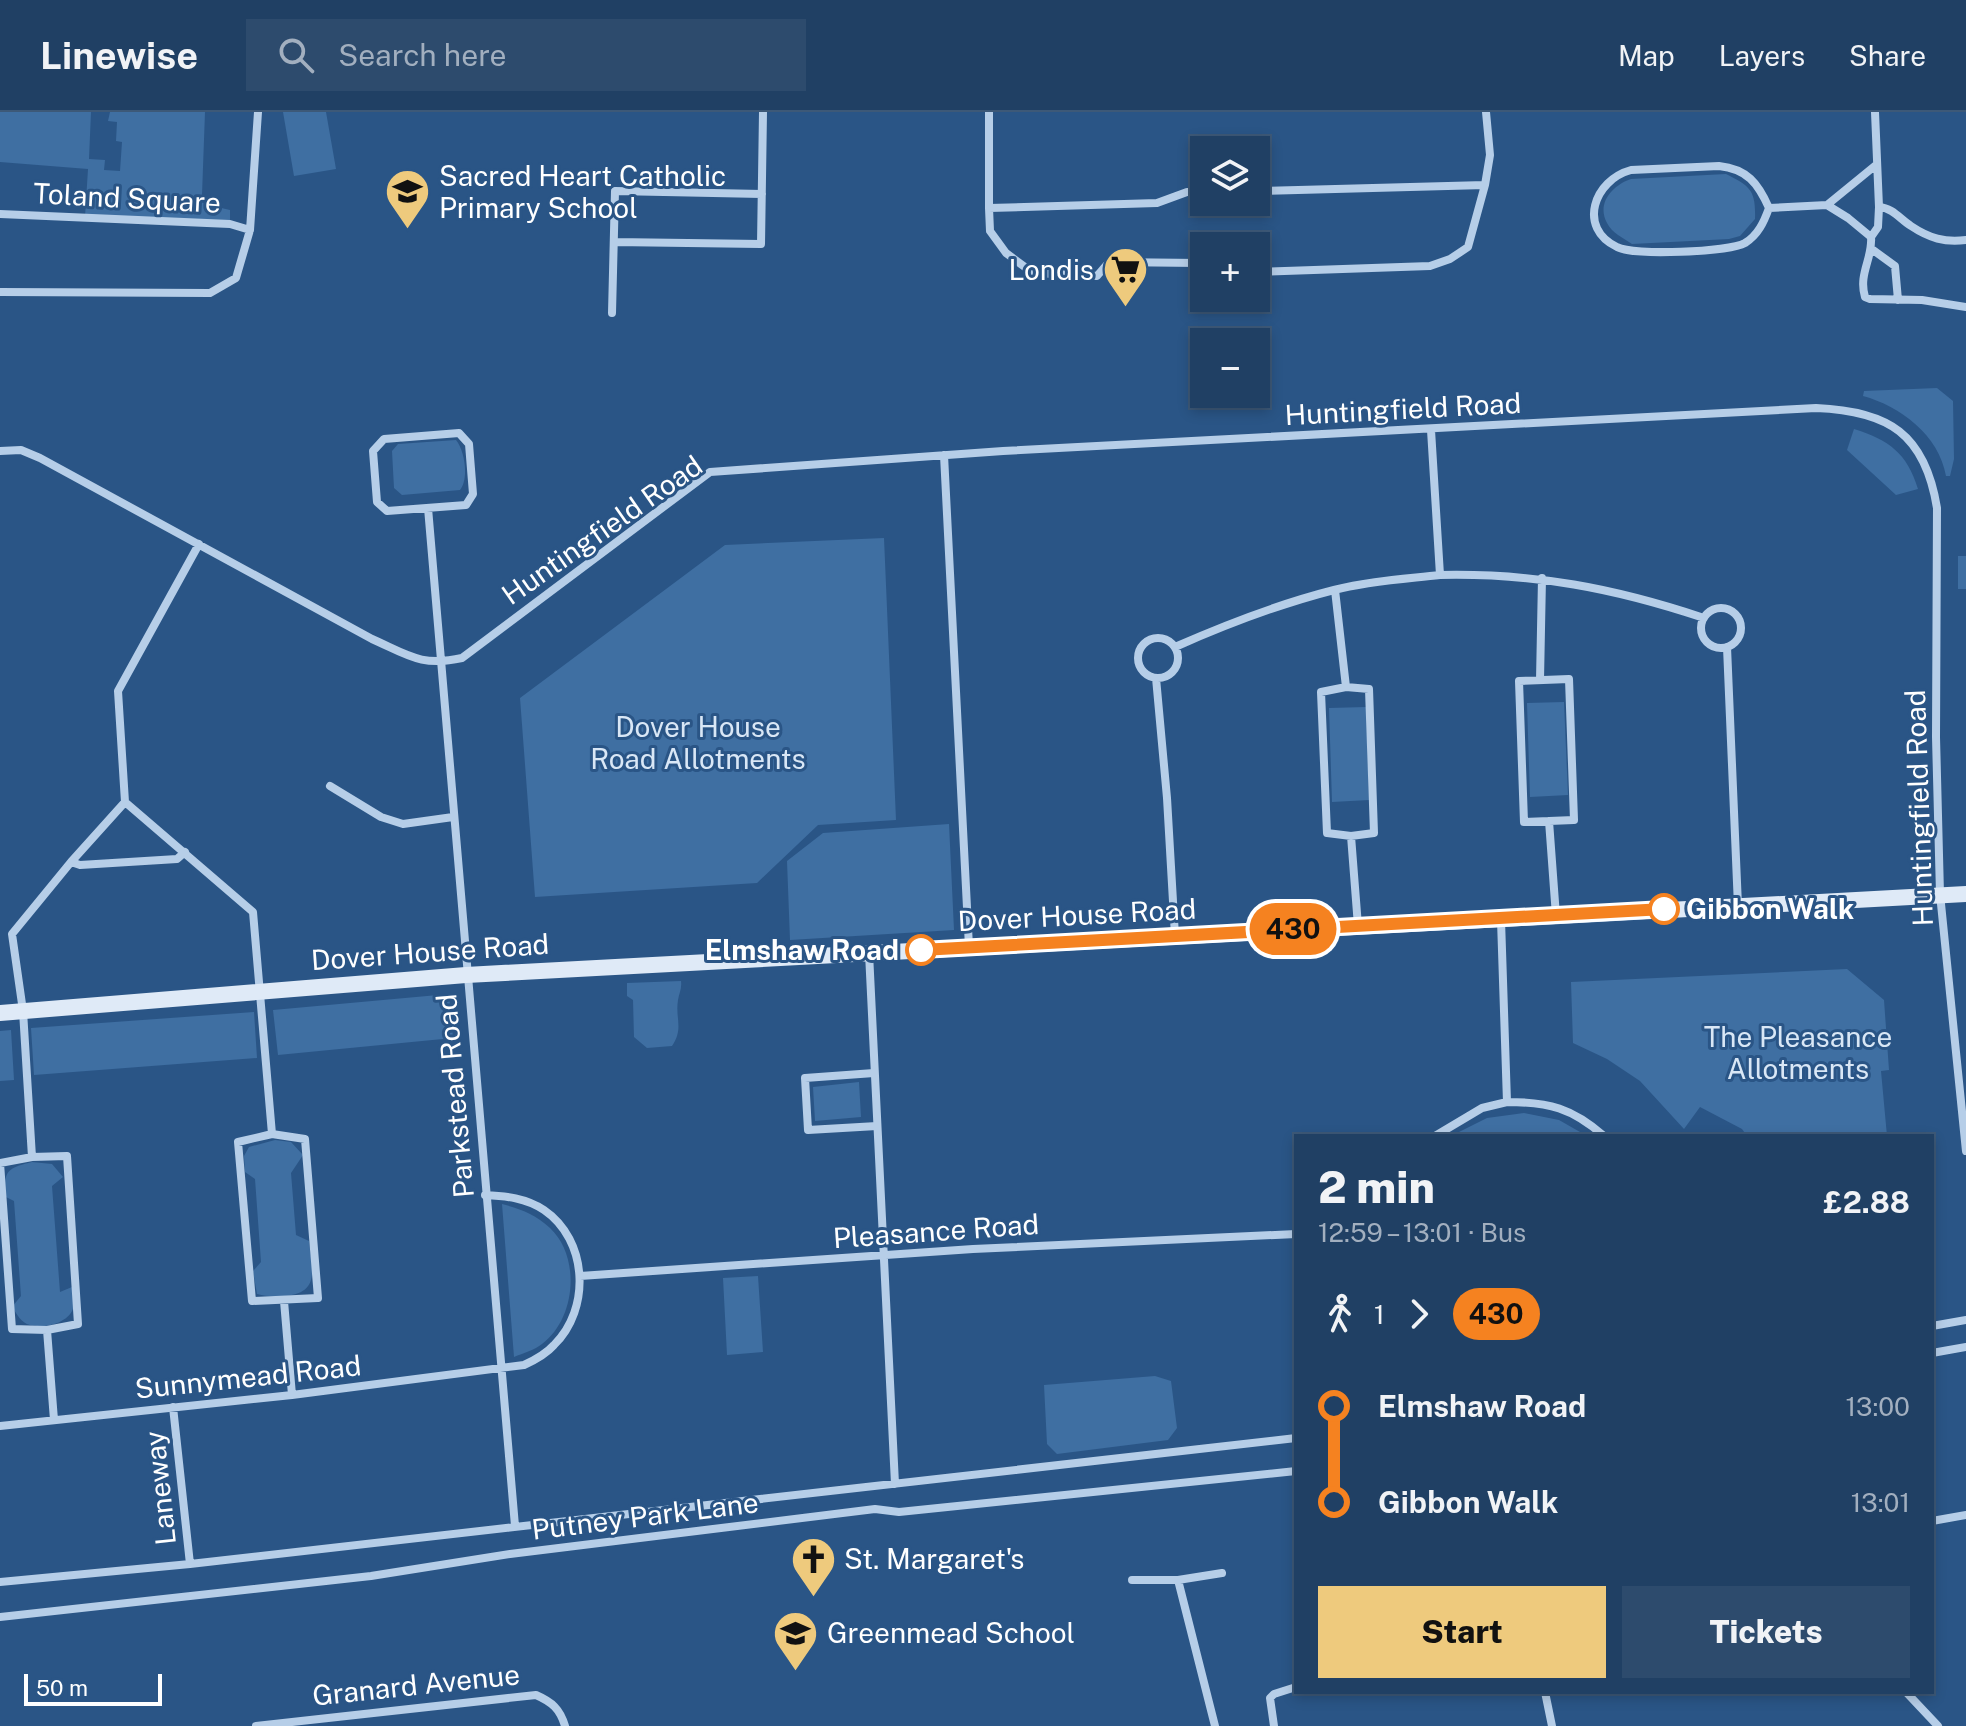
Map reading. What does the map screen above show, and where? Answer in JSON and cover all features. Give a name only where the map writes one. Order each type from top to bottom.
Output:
[{"type":"street","name":"Toland Square","points":[[0,292],[210,293],[236,278],[250,230],[258,112]]},
{"type":"street","points":[[614,242],[761,244],[763,112]]},
{"type":"street","points":[[989,112],[990,231],[1006,253],[1033,273],[1097,276],[1109,262],[1190,263]]},
{"type":"street","points":[[1270,272],[1430,266],[1450,259],[1468,247],[1490,155],[1486,112]]},
{"type":"street","points":[[1871,237],[1878,227],[1879,207],[1875,112]]},
{"type":"street","points":[[1827,205],[1876,165]]},
{"type":"street","points":[[1719,166],[1734,167],[1749,175],[1760,187],[1769,208],[1762,226],[1748,242],[1737,247],[1631,253],[1610,244],[1602,235],[1596,225],[1594,211],[1596,197],[1602,187],[1619,173],[1719,166]]},
{"type":"street","points":[[1270,191],[1485,185]]},
{"type":"street","points":[[612,313],[615,191],[762,194]]},
{"type":"street","points":[[989,208],[1157,203],[1190,192]]},
{"type":"street","points":[[1769,208],[1827,205],[1871,237],[1873,250],[1864,265],[1865,297],[1922,300],[1966,307]]},
{"type":"street","points":[[1879,207],[1891,210],[1911,226],[1938,240],[1966,240]]},
{"type":"street","name":"Toland Square","points":[[0,214],[230,224],[250,230]]},
{"type":"street","points":[[1873,250],[1895,266],[1898,300]]},
{"type":"street","name":"Huntingfield Road","points":[[441,662],[462,658],[710,472],[944,455],[1816,408],[1848,410],[1876,417],[1902,433],[1922,456],[1937,508],[1936,737],[1940,894],[1966,1151]]},
{"type":"street","points":[[1431,430],[1440,575]]},
{"type":"street","points":[[459,433],[469,444],[473,494],[466,505],[428,508],[387,511],[377,502],[373,451],[384,439],[459,433]]},
{"type":"street","points":[[0,451],[21,450],[40,458],[372,639],[420,661],[441,662]]},
{"type":"street","points":[[944,455],[969,947]]},
{"type":"street","name":"Parkstead Road","points":[[428,508],[515,1526]]},
{"type":"street","points":[[32,1157],[23,1011],[12,934],[125,802],[118,691],[199,544]]},
{"type":"street","points":[[1175,647],[1243,618],[1335,590],[1440,575],[1494,574],[1542,578],[1604,590],[1704,618]]},
{"type":"street","points":[[1540,680],[1542,578]]},
{"type":"street","points":[[1335,590],[1346,687]]},
{"type":"street","points":[[1714,609],[1727,609],[1738,616],[1740,636],[1727,647],[1712,646],[1701,630],[1704,618],[1714,609]]},
{"type":"street","points":[[1157,638],[1175,647],[1178,659],[1168,676],[1156,678],[1149,676],[1138,660],[1141,648],[1150,639],[1157,638]]},
{"type":"street","points":[[1727,647],[1738,906]]},
{"type":"street","points":[[1156,678],[1175,937]]},
{"type":"street","points":[[1569,679],[1574,820],[1524,822],[1519,681],[1540,680],[1569,679]]},
{"type":"street","points":[[1346,687],[1369,689],[1374,833],[1351,836],[1327,833],[1321,692],[1346,687]]},
{"type":"street","points":[[330,786],[381,817],[403,824],[453,817]]},
{"type":"street","points":[[125,802],[253,912],[272,1134]]},
{"type":"street","points":[[1549,821],[1556,916]]},
{"type":"street","points":[[1351,836],[1358,926]]},
{"type":"street","points":[[71,862],[80,865],[177,859],[185,852]]},
{"type":"street","name":"Dover House Road","points":[[0,1013],[466,975],[1966,894]]},
{"type":"street","points":[[1501,919],[1507,1102]]},
{"type":"street","points":[[869,953],[895,1484]]},
{"type":"street","points":[[874,1073],[805,1078],[808,1130],[877,1126]]},
{"type":"street","points":[[1438,1134],[1482,1108],[1507,1102],[1560,1107],[1583,1118],[1602,1134]]},
{"type":"street","points":[[272,1134],[305,1139],[318,1298],[284,1301],[252,1301],[238,1142],[272,1134]]},
{"type":"street","points":[[67,1156],[78,1324],[47,1330],[12,1329],[0,1163],[32,1157],[67,1156]]},
{"type":"street","points":[[485,1195],[516,1198],[545,1210],[568,1236],[577,1254],[580,1276],[580,1296],[574,1316],[555,1345],[524,1365],[502,1369]]},
{"type":"street","name":"Pleasance Road","points":[[580,1276],[1043,1245],[1294,1234]]},
{"type":"street","points":[[284,1301],[292,1395]]},
{"type":"street","points":[[1934,1326],[1966,1320]]},
{"type":"street","points":[[47,1330],[54,1420]]},
{"type":"street","points":[[1934,1353],[1966,1347]]},
{"type":"street","name":"Sunnymead Road","points":[[0,1426],[502,1369]]},
{"type":"street","name":"Laneway","points":[[173,1407],[190,1564]]},
{"type":"street","name":"Putney Park Lane","points":[[0,1582],[190,1564],[1294,1438]]},
{"type":"street","name":"Putney Park Lane","points":[[0,1617],[371,1576],[510,1554],[875,1509],[899,1512],[1294,1471]]},
{"type":"street","points":[[1934,1521],[1966,1515]]},
{"type":"street","points":[[1132,1580],[1178,1580],[1222,1573]]},
{"type":"street","points":[[1178,1580],[1215,1726]]},
{"type":"street","points":[[1274,1726],[1270,1698],[1294,1688]]},
{"type":"street","points":[[1545,1694],[1552,1726]]},
{"type":"street","points":[[1908,1694],[1938,1726]]},
{"type":"street","name":"Granard Avenue","points":[[256,1726],[515,1695],[536,1695],[550,1701],[561,1713],[565,1726]]},
{"type":"green space","points":[[0,112],[91,112],[89,159],[105,160],[104,170],[120,171],[122,142],[116,141],[117,122],[108,121],[110,112],[205,112],[204,204],[230,210],[230,224],[85,217],[88,169],[0,162]]},
{"type":"green space","points":[[283,112],[326,112],[336,169],[294,176]]},
{"type":"green space","points":[[1726,174],[1741,182],[1753,195],[1755,219],[1740,236],[1632,244],[1612,230],[1604,216],[1608,196],[1631,179]]},
{"type":"green space","points":[[1937,388],[1953,401],[1954,459],[1950,476],[1946,476],[1935,448],[1916,424],[1891,407],[1863,396],[1864,391]]},
{"type":"green space","points":[[1854,429],[1887,443],[1895,450],[1908,466],[1918,489],[1896,495],[1847,450]]},
{"type":"green space","points":[[456,440],[465,465],[460,490],[402,495],[394,488],[392,451],[398,444]]},
{"type":"green space","name":"Dover House Road Allotments","points":[[884,538],[896,820],[818,825],[757,883],[535,897],[520,698],[725,545]]},
{"type":"green space","points":[[1958,556],[1966,556],[1966,589],[1958,589]]},
{"type":"green space","points":[[1564,702],[1568,795],[1530,797],[1527,703]]},
{"type":"green space","points":[[1366,707],[1369,800],[1332,802],[1329,708]]},
{"type":"green space","points":[[949,824],[954,930],[790,940],[787,861],[823,833]]},
{"type":"green space","name":"The Pleasance Allotments","points":[[1847,969],[1884,1000],[1889,1070],[1881,1071],[1887,1134],[1746,1134],[1742,1129],[1700,1107],[1684,1129],[1640,1081],[1607,1059],[1573,1043],[1571,982]]},
{"type":"green space","points":[[681,981],[676,1040],[672,1046],[647,1048],[634,1037],[633,1000],[627,996],[627,983]]},
{"type":"green space","points":[[449,994],[453,1038],[278,1055],[273,1010]]},
{"type":"green space","points":[[254,1012],[257,1058],[34,1075],[31,1028]]},
{"type":"green space","points":[[11,1030],[14,1080],[0,1081],[0,1031]]},
{"type":"green space","points":[[859,1082],[861,1117],[815,1121],[813,1087]]},
{"type":"green space","points":[[1524,1113],[1559,1120],[1584,1134],[1455,1134],[1487,1118]]},
{"type":"green space","points":[[275,1140],[291,1142],[303,1155],[291,1173],[296,1235],[309,1241],[312,1270],[312,1278],[304,1290],[284,1296],[257,1294],[253,1271],[261,1262],[255,1179],[245,1172],[244,1156],[249,1147]]},
{"type":"green space","points":[[32,1162],[52,1164],[63,1177],[52,1186],[60,1292],[72,1287],[74,1302],[68,1317],[43,1326],[24,1322],[12,1307],[21,1296],[14,1201],[6,1197],[5,1181],[12,1169]]},
{"type":"green space","points":[[502,1204],[528,1213],[550,1228],[567,1255],[570,1271],[568,1304],[553,1333],[539,1346],[514,1357]]},
{"type":"green space","points":[[758,1276],[763,1352],[727,1355],[723,1278]]},
{"type":"green space","points":[[1155,1376],[1171,1381],[1177,1428],[1168,1440],[1057,1454],[1047,1444],[1044,1385]]},
{"type":"bus line","name":"430","points":[[921,950],[1664,909]]},
{"type":"place","name":"Sacred Heart Catholic Primary School","points":[[408,231]]},
{"type":"place","name":"Londis","points":[[1125,309]]},
{"type":"place","name":"Gibbon Walk","points":[[1664,909]]},
{"type":"place","name":"Elmshaw Road","points":[[921,950]]},
{"type":"place","name":"St. Margaret's","points":[[813,1598]]},
{"type":"place","name":"Greenmead School","points":[[796,1672]]}]
